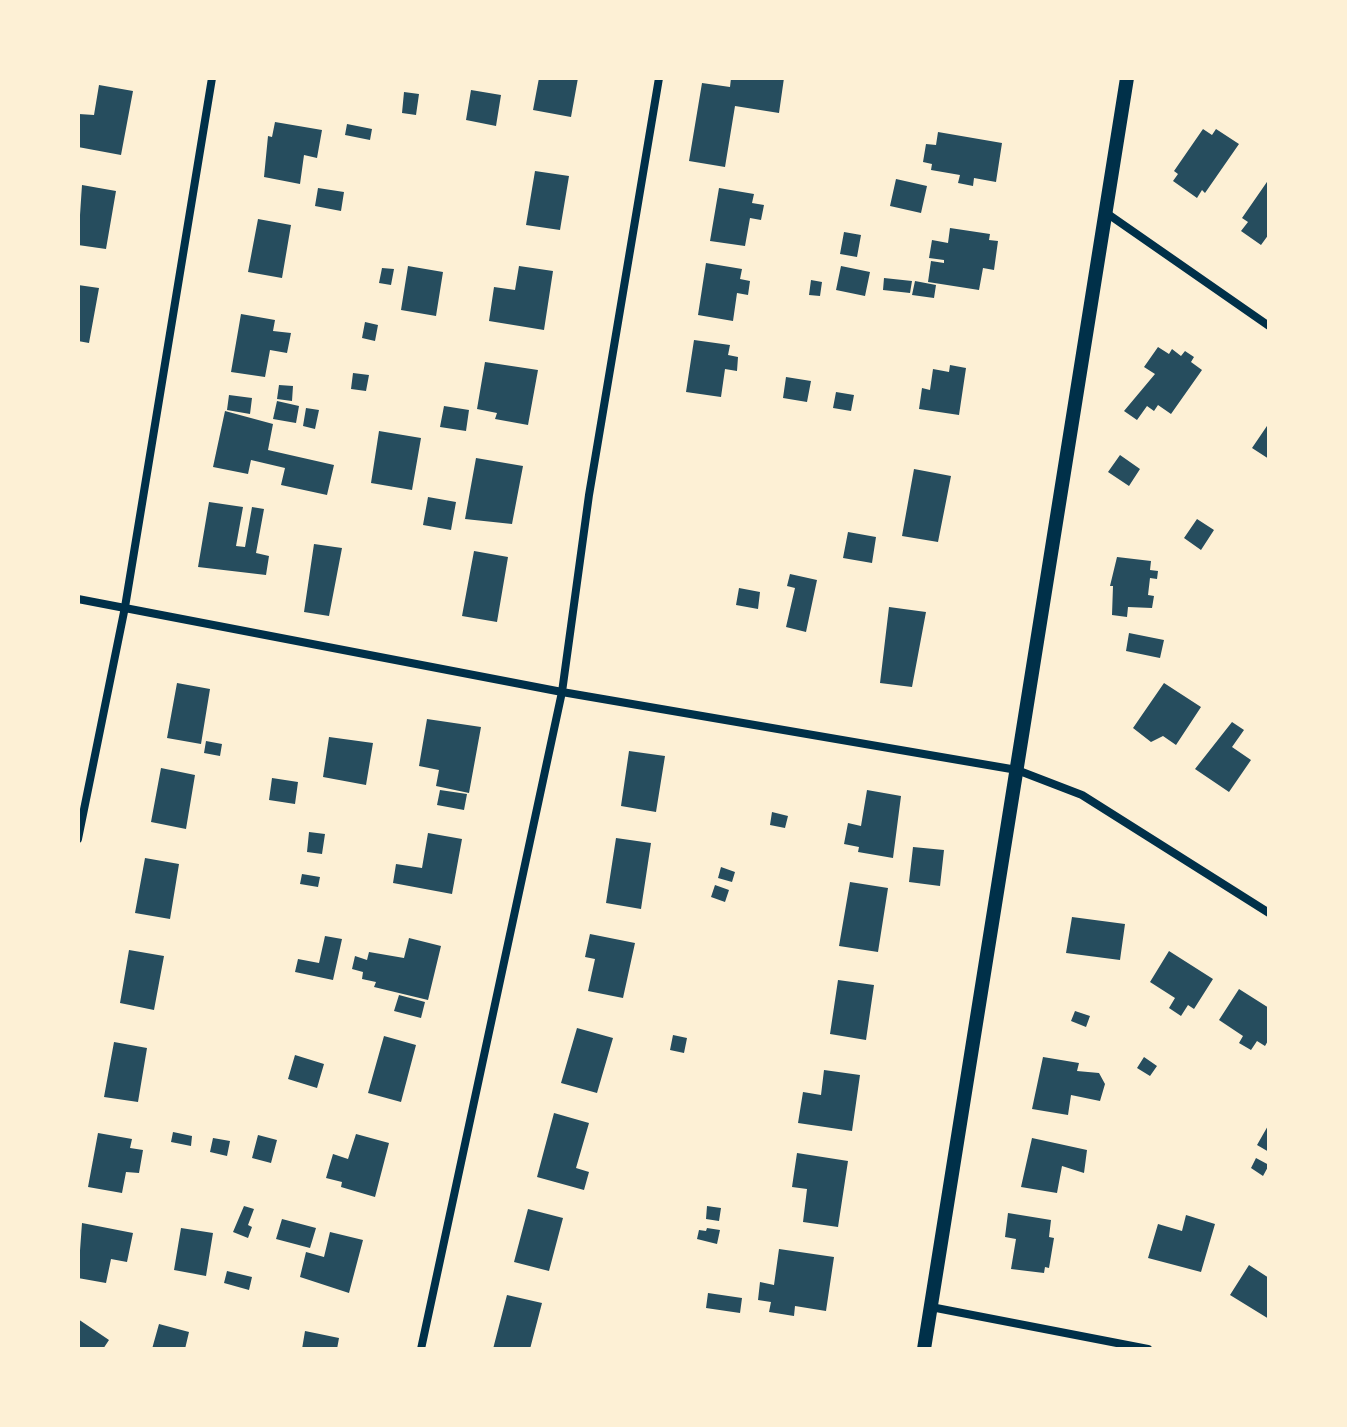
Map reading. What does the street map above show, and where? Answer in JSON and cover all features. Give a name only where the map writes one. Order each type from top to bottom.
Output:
[{"type":"street","points":[[78,839],[125,607],[212,78]]},
{"type":"street","points":[[421,1349],[562,692],[589,495],[659,78]]},
{"type":"street","points":[[924,1349],[1127,78]]},
{"type":"street","points":[[1105,212],[1269,326]]},
{"type":"street","points":[[78,599],[562,692],[1017,770],[1082,795],[1269,913]]},
{"type":"street","points":[[931,1307],[1148,1349]]},
{"type":"building","points":[[539,78],[578,78],[571,117],[533,110]]},
{"type":"building","points":[[731,78],[784,78],[779,113],[735,106],[725,167],[689,161],[702,83],[730,87]]},
{"type":"building","points":[[99,85],[133,91],[121,155],[78,147],[79,114],[94,115]]},
{"type":"building","points":[[471,90],[501,95],[496,126],[466,120]]},
{"type":"building","points":[[404,92],[419,94],[416,115],[402,113]]},
{"type":"building","points":[[275,122],[322,130],[317,158],[304,155],[300,184],[264,177],[268,136],[272,137]]},
{"type":"building","points":[[347,124],[372,129],[370,140],[345,135]]},
{"type":"building","points":[[1203,129],[1212,135],[1216,129],[1239,144],[1205,193],[1202,190],[1197,198],[1173,181],[1178,174],[1174,171]]},
{"type":"building","points":[[938,132],[1002,143],[996,182],[974,178],[973,186],[958,183],[960,175],[931,170],[932,164],[923,162],[926,144],[936,145]]},
{"type":"building","points":[[535,171],[569,176],[560,230],[526,225]]},
{"type":"building","points":[[896,179],[927,186],[921,213],[890,206]]},
{"type":"building","points":[[1269,179],[1269,234],[1261,245],[1241,231],[1248,222],[1242,218]]},
{"type":"building","points":[[82,185],[116,191],[106,249],[78,245]]},
{"type":"building","points":[[318,188],[344,192],[341,211],[315,206]]},
{"type":"building","points":[[719,188],[754,194],[752,203],[764,205],[761,220],[750,218],[745,246],[710,241]]},
{"type":"building","points":[[258,219],[291,225],[282,278],[248,272]]},
{"type":"building","points":[[950,228],[990,234],[989,240],[998,241],[994,270],[983,268],[979,290],[928,282],[931,261],[944,263],[944,260],[929,258],[932,240],[948,243]]},
{"type":"building","points":[[844,232],[861,235],[857,257],[840,254]]},
{"type":"building","points":[[706,263],[742,269],[740,279],[750,281],[748,295],[737,293],[733,321],[698,315]]},
{"type":"building","points":[[408,266],[443,272],[436,316],[401,310]]},
{"type":"building","points":[[519,266],[553,271],[544,330],[489,321],[494,287],[515,290]]},
{"type":"building","points":[[841,266],[870,272],[865,296],[836,290]]},
{"type":"building","points":[[382,268],[394,269],[391,285],[379,283]]},
{"type":"building","points":[[884,278],[912,281],[910,293],[883,290]]},
{"type":"building","points":[[811,280],[822,282],[820,296],[809,295]]},
{"type":"building","points":[[915,281],[936,285],[934,298],[912,295]]},
{"type":"building","points":[[78,285],[99,288],[89,343],[78,341]]},
{"type":"building","points":[[241,314],[275,320],[273,331],[291,333],[287,353],[270,350],[265,377],[231,372]]},
{"type":"building","points":[[365,322],[378,325],[375,341],[362,338]]},
{"type":"building","points":[[694,340],[730,345],[728,355],[738,357],[737,371],[725,369],[721,397],[686,392]]},
{"type":"building","points":[[1158,347],[1169,354],[1172,349],[1181,356],[1185,351],[1194,357],[1191,362],[1202,370],[1171,414],[1158,405],[1154,411],[1147,406],[1137,420],[1124,411],[1155,374],[1144,367]]},
{"type":"building","points":[[485,362],[538,370],[528,425],[495,419],[497,413],[477,409]]},
{"type":"building","points":[[950,365],[966,368],[959,415],[919,409],[922,388],[930,390],[933,369],[949,372]]},
{"type":"building","points":[[353,373],[369,375],[366,391],[351,389]]},
{"type":"building","points":[[786,377],[811,381],[807,402],[783,398]]},
{"type":"building","points":[[279,385],[293,386],[292,401],[277,399]]},
{"type":"building","points":[[836,392],[854,395],[851,411],[833,408]]},
{"type":"building","points":[[229,395],[252,398],[250,414],[227,410]]},
{"type":"building","points":[[277,401],[299,406],[296,423],[273,419]]},
{"type":"building","points":[[444,406],[469,410],[466,431],[440,427]]},
{"type":"building","points":[[306,408],[319,410],[315,429],[303,426]]},
{"type":"building","points":[[225,411],[273,424],[268,450],[334,465],[327,495],[281,485],[285,468],[251,460],[248,474],[213,467]]},
{"type":"building","points":[[1269,423],[1269,459],[1252,448]]},
{"type":"building","points":[[379,431],[421,438],[412,490],[371,483]]},
{"type":"building","points":[[1120,455],[1140,469],[1129,486],[1108,472]]},
{"type":"building","points":[[476,458],[523,466],[512,524],[465,519]]},
{"type":"building","points":[[914,469],[951,476],[938,542],[902,536]]},
{"type":"building","points":[[428,497],[456,502],[451,530],[423,525]]},
{"type":"building","points":[[209,502],[243,507],[236,546],[245,547],[252,507],[264,509],[256,553],[269,556],[266,575],[198,567]]},
{"type":"building","points":[[1197,519],[1214,530],[1201,550],[1184,538]]},
{"type":"building","points":[[848,532],[876,537],[872,563],[843,558]]},
{"type":"building","points":[[314,544],[342,548],[329,616],[304,612]]},
{"type":"building","points":[[474,551],[508,557],[497,622],[462,616]]},
{"type":"building","points":[[1117,557],[1151,561],[1150,570],[1158,571],[1157,579],[1150,578],[1148,595],[1154,596],[1152,608],[1128,607],[1127,617],[1112,615],[1113,586],[1110,586]]},
{"type":"building","points":[[790,574],[817,580],[806,632],[786,627],[795,588],[787,586]]},
{"type":"building","points":[[739,588],[760,592],[758,609],[736,605]]},
{"type":"building","points":[[889,607],[926,612],[912,687],[880,683]]},
{"type":"building","points":[[1129,633],[1164,640],[1160,658],[1126,651]]},
{"type":"building","points":[[177,683],[210,689],[201,744],[167,738]]},
{"type":"building","points":[[1164,683],[1201,707],[1176,745],[1163,736],[1151,742],[1133,728]]},
{"type":"building","points":[[427,719],[481,727],[469,793],[436,786],[439,770],[419,766]]},
{"type":"building","points":[[1232,722],[1244,730],[1232,747],[1251,760],[1229,792],[1195,769]]},
{"type":"building","points":[[329,737],[373,743],[366,785],[323,777]]},
{"type":"building","points":[[206,741],[222,744],[220,756],[204,753]]},
{"type":"building","points":[[629,751],[665,756],[656,812],[621,806]]},
{"type":"building","points":[[161,768],[195,775],[186,829],[151,822]]},
{"type":"building","points":[[272,778],[298,782],[295,804],[269,800]]},
{"type":"building","points":[[440,790],[467,794],[464,810],[437,805]]},
{"type":"building","points":[[867,790],[901,796],[893,858],[858,852],[859,847],[844,844],[848,823],[861,826]]},
{"type":"building","points":[[772,812],[788,816],[785,828],[770,825]]},
{"type":"building","points":[[309,832],[325,834],[322,854],[307,852]]},
{"type":"building","points":[[428,833],[462,839],[452,894],[393,883],[396,864],[422,868]]},
{"type":"building","points":[[616,838],[651,843],[641,909],[606,903]]},
{"type":"building","points":[[913,847],[944,850],[940,886],[909,882]]},
{"type":"building","points":[[145,858],[179,864],[170,919],[135,913]]},
{"type":"building","points":[[721,867],[735,872],[732,882],[718,878]]},
{"type":"building","points":[[302,874],[320,877],[318,887],[300,884]]},
{"type":"building","points":[[850,882],[888,888],[878,952],[839,946]]},
{"type":"building","points":[[715,885],[729,890],[725,902],[711,897]]},
{"type":"building","points":[[1072,917],[1125,924],[1120,960],[1066,953]]},
{"type":"building","points":[[590,934],[635,943],[623,998],[588,991],[595,959],[585,957]]},
{"type":"building","points":[[325,936],[342,939],[333,980],[295,972],[298,959],[319,963]]},
{"type":"building","points":[[409,938],[441,946],[428,1000],[374,987],[376,982],[362,979],[363,972],[352,969],[355,956],[367,960],[369,952],[404,958]]},
{"type":"building","points":[[129,950],[164,956],[154,1010],[120,1003]]},
{"type":"building","points":[[1169,951],[1213,979],[1194,1009],[1188,1005],[1181,1016],[1169,1008],[1175,998],[1150,982]]},
{"type":"building","points":[[838,980],[874,985],[866,1040],[830,1034]]},
{"type":"building","points":[[1239,989],[1269,1008],[1269,1039],[1265,1046],[1257,1041],[1251,1050],[1239,1043],[1243,1036],[1219,1020]]},
{"type":"building","points":[[399,995],[425,1002],[421,1018],[394,1011]]},
{"type":"building","points":[[1075,1011],[1090,1016],[1086,1027],[1071,1021]]},
{"type":"building","points":[[577,1028],[613,1038],[597,1093],[561,1083]]},
{"type":"building","points":[[673,1035],[687,1038],[684,1053],[670,1050]]},
{"type":"building","points":[[384,1036],[416,1045],[401,1102],[368,1093]]},
{"type":"building","points":[[114,1042],[147,1048],[138,1102],[104,1097]]},
{"type":"building","points":[[295,1055],[324,1064],[317,1088],[288,1079]]},
{"type":"building","points":[[1043,1057],[1079,1063],[1077,1071],[1099,1073],[1105,1084],[1100,1101],[1071,1095],[1068,1115],[1032,1109]]},
{"type":"building","points":[[1144,1057],[1157,1066],[1150,1076],[1137,1068]]},
{"type":"building","points":[[824,1070],[860,1075],[852,1131],[798,1123],[803,1092],[821,1095]]},
{"type":"building","points":[[554,1113],[589,1123],[576,1168],[589,1172],[584,1190],[537,1177]]},
{"type":"building","points":[[1269,1124],[1269,1152],[1257,1145]]},
{"type":"building","points":[[173,1132],[192,1136],[191,1146],[171,1142]]},
{"type":"building","points":[[98,1133],[132,1139],[130,1148],[143,1150],[139,1173],[126,1172],[122,1193],[88,1187]]},
{"type":"building","points":[[356,1134],[389,1143],[375,1197],[341,1187],[342,1182],[326,1178],[333,1154],[348,1159]]},
{"type":"building","points":[[258,1135],[277,1140],[271,1163],[252,1158]]},
{"type":"building","points":[[213,1138],[230,1141],[227,1156],[210,1152]]},
{"type":"building","points":[[1032,1138],[1087,1150],[1084,1173],[1062,1166],[1057,1193],[1021,1187]]},
{"type":"building","points":[[797,1153],[848,1161],[838,1227],[803,1222],[807,1189],[792,1187]]},
{"type":"building","points":[[1256,1158],[1269,1165],[1263,1176],[1251,1168]]},
{"type":"building","points":[[244,1206],[254,1209],[248,1225],[252,1227],[248,1238],[233,1232]]},
{"type":"building","points":[[707,1206],[721,1208],[719,1221],[706,1219]]},
{"type":"building","points":[[528,1209],[563,1218],[549,1271],[514,1262]]},
{"type":"building","points":[[1008,1213],[1051,1220],[1049,1237],[1054,1238],[1049,1268],[1045,1267],[1044,1273],[1011,1269],[1016,1239],[1005,1237]]},
{"type":"building","points":[[1186,1215],[1215,1224],[1201,1272],[1148,1258],[1158,1224],[1182,1231]]},
{"type":"building","points":[[282,1219],[316,1228],[310,1248],[276,1239]]},
{"type":"building","points":[[82,1223],[133,1233],[127,1262],[111,1259],[106,1283],[78,1278]]},
{"type":"building","points":[[181,1228],[213,1233],[206,1276],[174,1270]]},
{"type":"building","points":[[707,1228],[720,1230],[717,1244],[697,1239],[699,1230],[706,1231]]},
{"type":"building","points":[[330,1232],[363,1240],[349,1293],[300,1277],[306,1252],[324,1257]]},
{"type":"building","points":[[779,1249],[834,1257],[826,1311],[795,1306],[794,1316],[769,1312],[771,1302],[758,1300],[760,1282],[774,1285]]},
{"type":"building","points":[[1249,1265],[1269,1278],[1269,1319],[1230,1295]]},
{"type":"building","points":[[227,1271],[252,1277],[249,1290],[224,1283]]},
{"type":"building","points":[[708,1293],[742,1298],[740,1313],[706,1308]]},
{"type":"building","points":[[507,1295],[542,1303],[530,1349],[493,1349]]},
{"type":"building","points":[[78,1319],[109,1340],[103,1349],[78,1349]]},
{"type":"building","points":[[159,1324],[189,1332],[185,1349],[152,1349]]},
{"type":"building","points":[[305,1331],[339,1338],[337,1349],[302,1349]]}]
